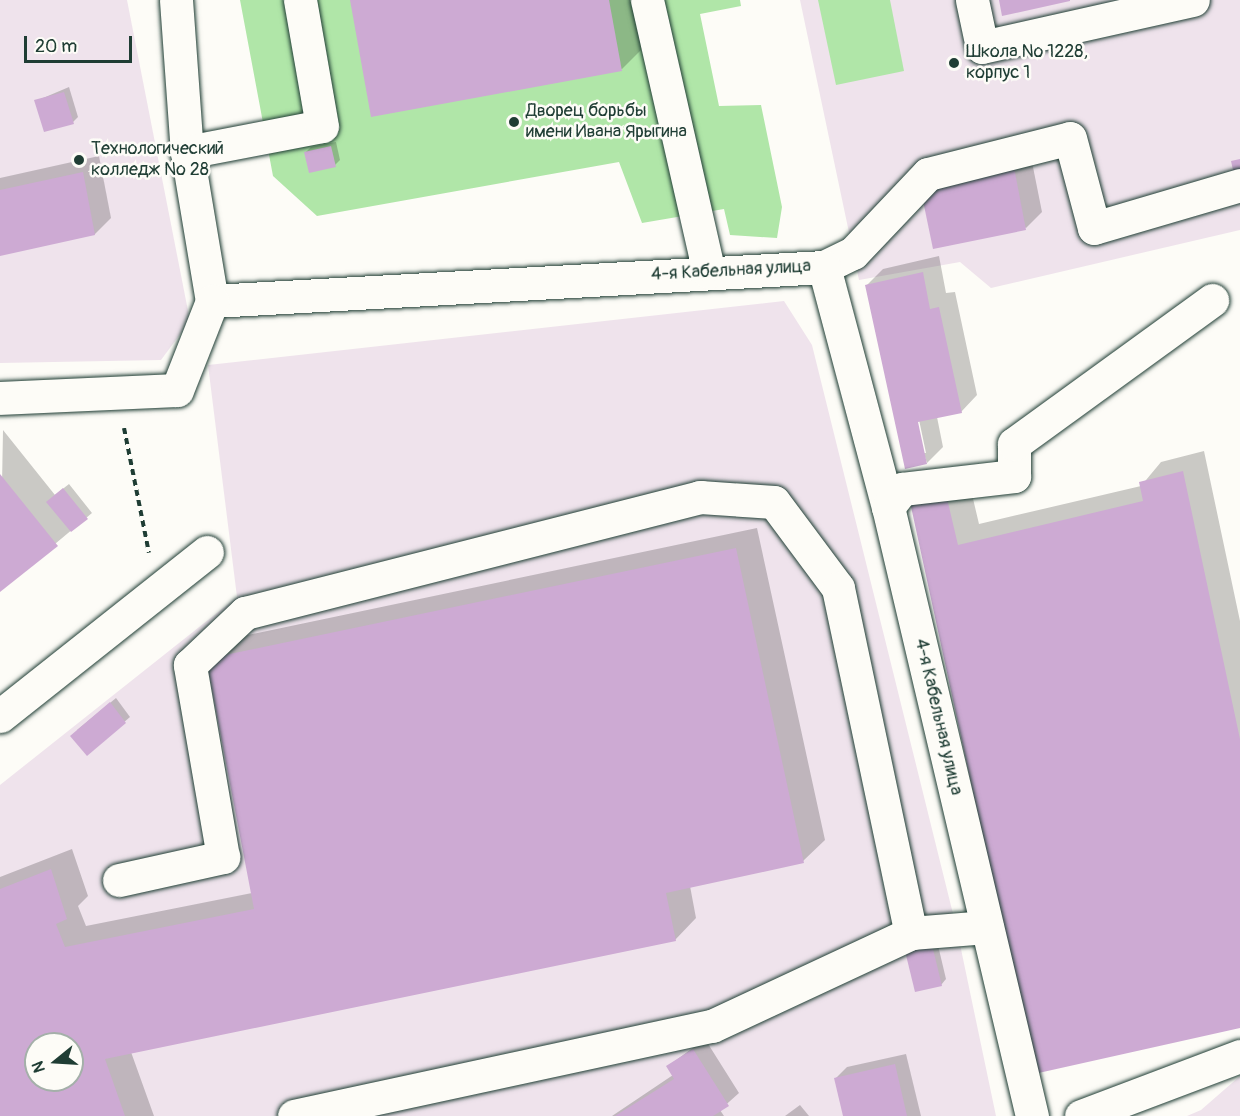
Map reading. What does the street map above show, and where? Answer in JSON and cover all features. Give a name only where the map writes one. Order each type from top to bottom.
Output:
[{"type":"street","points":[[0,398],[177,390],[212,301],[188,152],[176,0]]},
{"type":"street","points":[[188,152],[322,126],[300,0]]},
{"type":"street","points":[[647,0],[709,272]]},
{"type":"street","points":[[972,0],[982,47],[1193,0]]},
{"type":"street","points":[[824,267],[853,253],[928,174],[1070,138],[1094,228],[1240,185]]},
{"type":"street","name":"4-я Кабельная улица","points":[[212,301],[824,267],[888,507],[1032,1116]]},
{"type":"street","points":[[888,507],[902,489],[1014,476],[1014,444],[1212,300]]},
{"type":"street","points":[[119,880],[223,857],[190,665],[245,613],[700,497],[774,502],[838,588],[911,933]]},
{"type":"street","points":[[0,717],[207,552]]},
{"type":"street","points":[[294,1116],[712,1026],[911,933],[987,927]]},
{"type":"street","points":[[1081,1116],[1240,1056]]},
{"type":"path","points":[[117,393],[157,592]]},
{"type":"shaded area","name":"Технологический колледж № 28","points":[[0,0],[127,0],[190,321],[161,360],[0,363]]},
{"type":"shaded area","points":[[800,0],[1240,0],[1240,230],[991,288],[960,262],[859,280]]},
{"type":"shaded area","points":[[784,301],[812,345],[957,930],[996,1116],[0,1116],[0,785],[237,597],[208,365]]},
{"type":"shaded area","points":[[1240,1076],[1240,1116],[1187,1116],[1201,1110]]},
{"type":"green space","name":"Дворец борьбы имени Ивана Ярыгина","points":[[240,0],[740,0],[741,6],[700,14],[719,106],[761,105],[782,207],[777,238],[730,235],[724,209],[642,223],[619,162],[317,216],[273,176]]},
{"type":"green space","points":[[818,0],[890,0],[904,71],[836,85]]},
{"type":"building","points":[[350,0],[609,0],[622,71],[371,117]]},
{"type":"building","points":[[999,0],[1070,0],[1070,1],[1002,16]]},
{"type":"building","points":[[64,92],[74,124],[44,132],[34,100]]},
{"type":"building","points":[[331,146],[336,167],[309,173],[304,152]]},
{"type":"building","points":[[1012,157],[1026,230],[933,249],[921,191]]},
{"type":"building","points":[[1240,159],[1240,197],[1239,197],[1231,161]]},
{"type":"building","points":[[83,172],[95,235],[0,256],[0,190]]},
{"type":"building","points":[[923,272],[930,309],[939,307],[962,413],[918,422],[927,464],[905,469],[865,285]]},
{"type":"building","points":[[1183,471],[1240,739],[1240,1028],[1034,1074],[910,502],[946,494],[958,545],[1143,501],[1139,482]]},
{"type":"building","points":[[0,474],[58,546],[0,592]]},
{"type":"building","points":[[63,488],[88,519],[71,532],[46,502]]},
{"type":"building","points":[[736,548],[804,863],[666,893],[676,941],[105,1059],[125,1116],[0,1116],[0,889],[51,869],[67,919],[56,924],[65,947],[254,909],[206,659]]},
{"type":"building","points":[[110,702],[126,723],[87,756],[70,736]]},
{"type":"building","points":[[932,945],[942,986],[915,992],[905,951]]},
{"type":"building","points":[[693,1049],[729,1106],[713,1116],[615,1116],[674,1079],[666,1066]]},
{"type":"building","points":[[895,1064],[907,1116],[843,1116],[834,1078]]},
{"type":"place","name":"Школа № 1228, корпус 1","points":[[954,63]]},
{"type":"place","name":"Дворец борьбы имени Ивана Ярыгина","points":[[514,122]]},
{"type":"place","name":"Технологический колледж № 28","points":[[79,160]]}]
